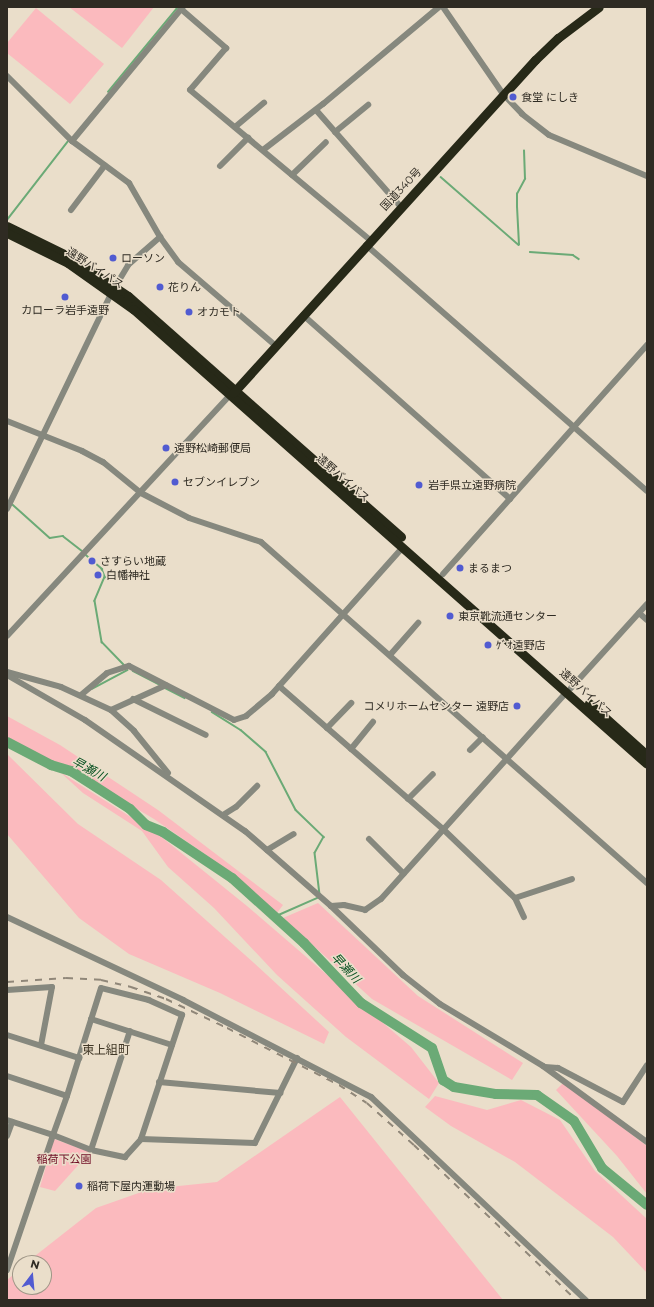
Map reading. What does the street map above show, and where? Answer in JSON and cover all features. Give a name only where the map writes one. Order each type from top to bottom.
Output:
[{"type":"highway","name":"国道340号","points":[[233,393],[503,94],[558,38],[599,7]]},
{"type":"highway","name":"遠野バイパス","points":[[7,226],[66,254],[113,289],[443,574],[647,764]]},
{"type":"highway","name":"遠野バイパス","points":[[7,233],[48,252],[113,289]]},
{"type":"highway","name":"遠野バイパス","points":[[233,393],[403,547],[647,755]]},
{"type":"street","points":[[263,150],[316,110],[439,7]]},
{"type":"street","points":[[443,7],[503,94],[522,114],[549,135],[647,176]]},
{"type":"street","points":[[72,141],[182,8],[226,48],[190,90],[292,175],[647,491]]},
{"type":"street","points":[[7,76],[72,141],[129,183],[160,237],[178,262],[276,346]]},
{"type":"street","points":[[235,127],[264,103]]},
{"type":"street","points":[[335,132],[368,105]]},
{"type":"street","points":[[316,110],[401,207]]},
{"type":"street","points":[[220,166],[248,138]]},
{"type":"street","points":[[292,175],[326,142]]},
{"type":"street","points":[[71,210],[105,165]]},
{"type":"street","points":[[7,509],[113,289],[128,265],[160,237]]},
{"type":"street","points":[[303,315],[510,499]]},
{"type":"street","points":[[443,574],[647,345]]},
{"type":"street","points":[[7,636],[233,393]]},
{"type":"street","points":[[7,421],[103,462],[141,493],[190,518],[261,542],[483,737],[647,884]]},
{"type":"street","points":[[81,695],[107,673],[129,666],[234,720],[256,710],[403,547]]},
{"type":"street","points":[[331,906],[344,906],[365,910],[381,899],[647,604]]},
{"type":"street","points":[[639,613],[647,620]]},
{"type":"street","points":[[390,655],[418,623]]},
{"type":"street","points":[[7,672],[81,695],[111,710],[134,731],[171,778]]},
{"type":"street","points":[[7,675],[85,720],[223,815],[267,850],[331,906],[403,975],[440,1004],[543,1066],[647,1142]]},
{"type":"street","points":[[111,710],[166,685]]},
{"type":"street","points":[[279,686],[444,830],[515,898],[524,917]]},
{"type":"street","points":[[133,700],[206,735]]},
{"type":"street","points":[[327,728],[351,703]]},
{"type":"street","points":[[351,749],[373,722]]},
{"type":"street","points":[[470,750],[483,737]]},
{"type":"street","points":[[408,799],[433,774]]},
{"type":"street","points":[[223,815],[236,807],[257,786]]},
{"type":"street","points":[[267,850],[294,834]]},
{"type":"street","points":[[369,840],[404,874]]},
{"type":"street","points":[[515,898],[572,879]]},
{"type":"street","points":[[7,917],[183,1000],[371,1097],[586,1300]]},
{"type":"street","points":[[7,990],[52,987],[41,1045]]},
{"type":"street","points":[[7,1136],[9,1121],[53,1136],[91,1150],[125,1157],[141,1139],[182,1015],[149,1000],[101,988],[80,1058],[53,1136],[7,1270]]},
{"type":"street","points":[[92,1019],[172,1045]]},
{"type":"street","points":[[91,1150],[130,1031]]},
{"type":"street","points":[[7,1035],[80,1058]]},
{"type":"street","points":[[141,1139],[255,1143],[297,1058]]},
{"type":"street","points":[[543,1066],[558,1068],[624,1102],[647,1065]]},
{"type":"street","points":[[7,1076],[67,1096]]},
{"type":"street","points":[[159,1082],[281,1093]]},
{"type":"green space","points":[[69,7],[154,7],[122,48]]},
{"type":"green space","points":[[36,8],[104,64],[70,104],[7,53],[7,43]]},
{"type":"green space","points":[[7,716],[60,745],[158,810],[283,905],[277,913],[215,861],[154,819],[71,770],[7,739]]},
{"type":"green space","points":[[7,754],[78,824],[161,880],[254,963],[329,1032],[324,1044],[220,993],[129,954],[79,918],[7,834]]},
{"type":"green space","points":[[60,772],[159,835],[247,906],[411,1047],[439,1083],[429,1099],[346,1037],[277,975],[214,908],[168,867],[142,831],[83,793]]},
{"type":"green space","points":[[318,903],[418,996],[523,1063],[512,1080],[372,999],[283,918]]},
{"type":"green space","points":[[563,1083],[647,1146],[647,1194],[617,1156],[556,1090]]},
{"type":"green space","points":[[435,1096],[487,1110],[521,1100],[560,1120],[595,1171],[647,1219],[647,1273],[613,1237],[515,1162],[451,1126],[425,1107]]},
{"type":"green space","points":[[340,1097],[503,1300],[7,1300],[7,1280],[12,1276],[12,1295],[52,1295],[52,1255],[36,1255],[96,1208],[150,1189],[217,1182]]},
{"type":"green space","name":"稲荷下公園","points":[[54,1139],[90,1152],[55,1191],[40,1187]]},
{"type":"waterway","points":[[108,92],[178,7]]},
{"type":"waterway","points":[[7,220],[69,140]]},
{"type":"waterway","points":[[441,177],[519,245],[517,194],[525,179],[524,151]]},
{"type":"waterway","points":[[530,252],[573,255],[579,259]]},
{"type":"waterway","points":[[11,503],[50,538],[63,536],[82,551]]},
{"type":"waterway","points":[[85,554],[102,569],[105,577],[95,601],[102,642],[124,665]]},
{"type":"waterway","points":[[92,689],[127,670]]},
{"type":"waterway","points":[[133,671],[160,685]]},
{"type":"waterway","points":[[165,688],[185,698]]},
{"type":"waterway","points":[[212,712],[241,730],[266,752],[296,810],[324,837],[315,853],[320,895]]},
{"type":"waterway","name":"早瀬川","points":[[7,742],[51,765],[71,771],[130,809],[146,825],[163,832],[232,878],[304,943],[361,1003],[432,1048],[443,1080],[454,1087],[496,1094],[537,1095],[574,1121],[602,1168],[647,1205]]},
{"type":"waterway","points":[[274,917],[317,898]]},
{"type":"railway","points":[[7,982],[66,978],[101,980],[131,987],[166,999],[339,1085],[367,1103],[414,1145],[576,1300]]},
{"type":"place","name":"食堂 にしき","points":[[513,97]]},
{"type":"place","name":"ローソン","points":[[113,258]]},
{"type":"place","name":"花りん","points":[[160,287]]},
{"type":"place","name":"カローラ岩手遠野","points":[[65,297]]},
{"type":"place","name":"オカモト","points":[[189,312]]},
{"type":"place","name":"遠野松崎郵便局","points":[[166,448]]},
{"type":"place","name":"セブンイレブン","points":[[175,482]]},
{"type":"place","name":"岩手県立遠野病院","points":[[419,485]]},
{"type":"place","name":"さすらい地蔵","points":[[92,561]]},
{"type":"place","name":"まるまつ","points":[[460,568]]},
{"type":"place","name":"白幡神社","points":[[98,575]]},
{"type":"place","name":"東京靴流通センター","points":[[450,616]]},
{"type":"place","name":"ｹﾞｵ遠野店","points":[[488,645]]},
{"type":"place","name":"コメリホームセンター 遠野店","points":[[517,706]]},
{"type":"place","name":"稲荷下屋内運動場","points":[[79,1186]]},
{"type":"district","name":"東上組町","points":[[106,1050]]}]
